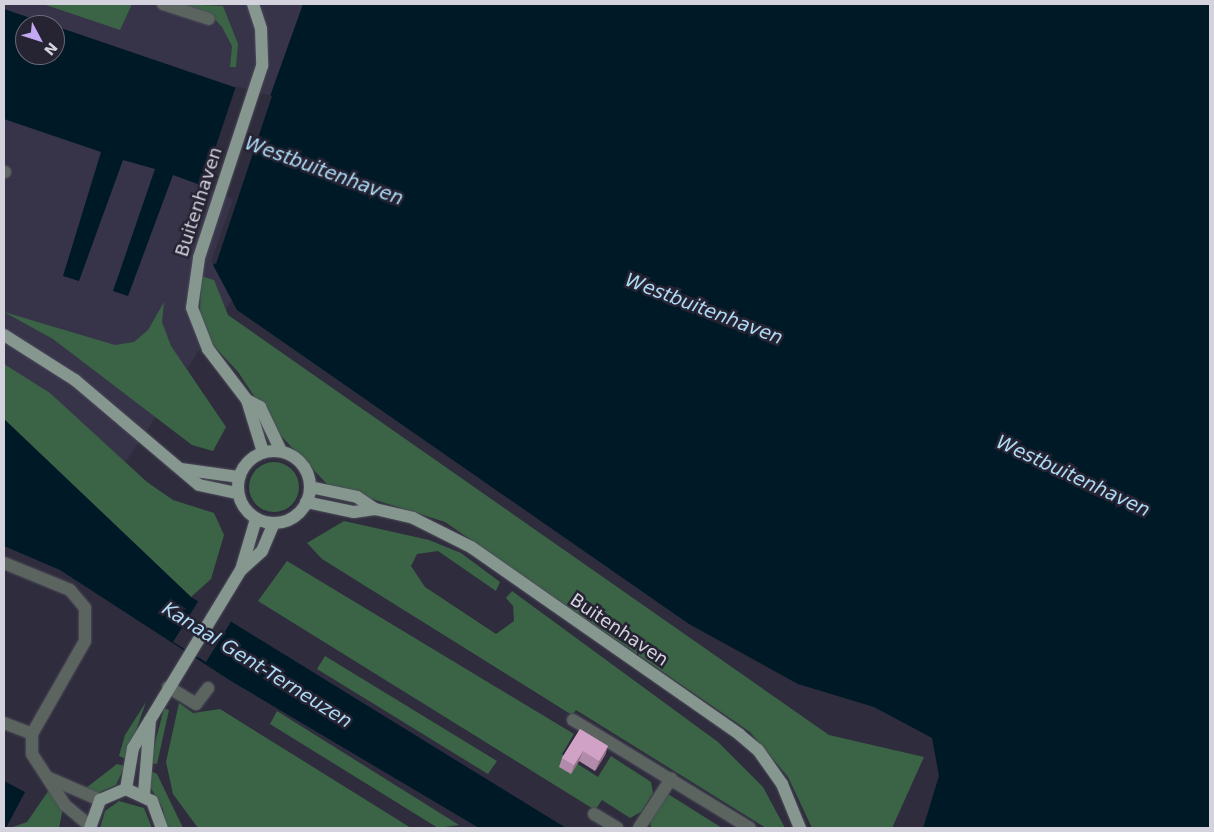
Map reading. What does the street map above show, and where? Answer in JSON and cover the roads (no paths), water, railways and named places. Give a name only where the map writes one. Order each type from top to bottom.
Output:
[{"type":"main road","name":"Buitenhaven","points":[[253,4],[263,52],[255,90],[192,283],[195,324],[208,349],[247,400],[263,452]]},
{"type":"main road","points":[[4,334],[74,380],[199,485],[238,493]]},
{"type":"main road","name":"Buitenhaven","points":[[247,400],[260,408],[281,451]]},
{"type":"main road","points":[[281,451],[303,465],[310,487],[306,502],[297,515],[274,523],[256,519],[238,493],[238,477],[246,463],[263,452],[281,451]]},
{"type":"main road","points":[[181,469],[238,477]]},
{"type":"main road","name":"Buitenhaven","points":[[310,487],[357,497],[375,509],[413,518],[471,547],[740,734],[758,750],[782,784],[800,828]]},
{"type":"main road","name":"Buitenhaven","points":[[306,502],[354,512],[375,509]]},
{"type":"main road","points":[[126,789],[133,748],[151,715],[241,570],[256,519]]},
{"type":"main road","points":[[241,570],[262,551],[274,523]]},
{"type":"main road","points":[[144,794],[151,715]]},
{"type":"main road","points":[[90,827],[100,800],[126,789],[144,794],[158,810],[162,828]]},
{"type":"street","points":[[162,4],[209,19]]},
{"type":"street","points":[[4,563],[70,590],[85,608],[85,641],[32,734],[32,754],[65,805],[90,827]]},
{"type":"street","points":[[168,687],[196,704],[208,688]]},
{"type":"street","points":[[573,720],[750,828]]},
{"type":"street","points":[[4,723],[32,734]]},
{"type":"street","points":[[47,776],[100,800]]},
{"type":"street","points":[[639,828],[671,779]]},
{"type":"street","points":[[594,814],[617,828]]},
{"type":"water","name":"Westbuitenhaven","points":[[303,4],[1210,4],[1210,828],[923,828],[939,776],[932,738],[874,707],[798,684],[689,624],[237,310],[213,265],[236,198],[173,175],[128,296],[113,291],[155,169],[123,160],[79,281],[63,276],[101,152],[4,119],[4,9],[22,15],[15,15],[15,65],[65,65],[65,29],[269,99]]},
{"type":"water","name":"Kanaal Gent-Terneuzen","points":[[4,419],[191,597],[566,828],[479,828],[231,681],[60,570],[4,546]]},
{"type":"water","points":[[4,781],[25,792],[6,828],[4,828]]}]
